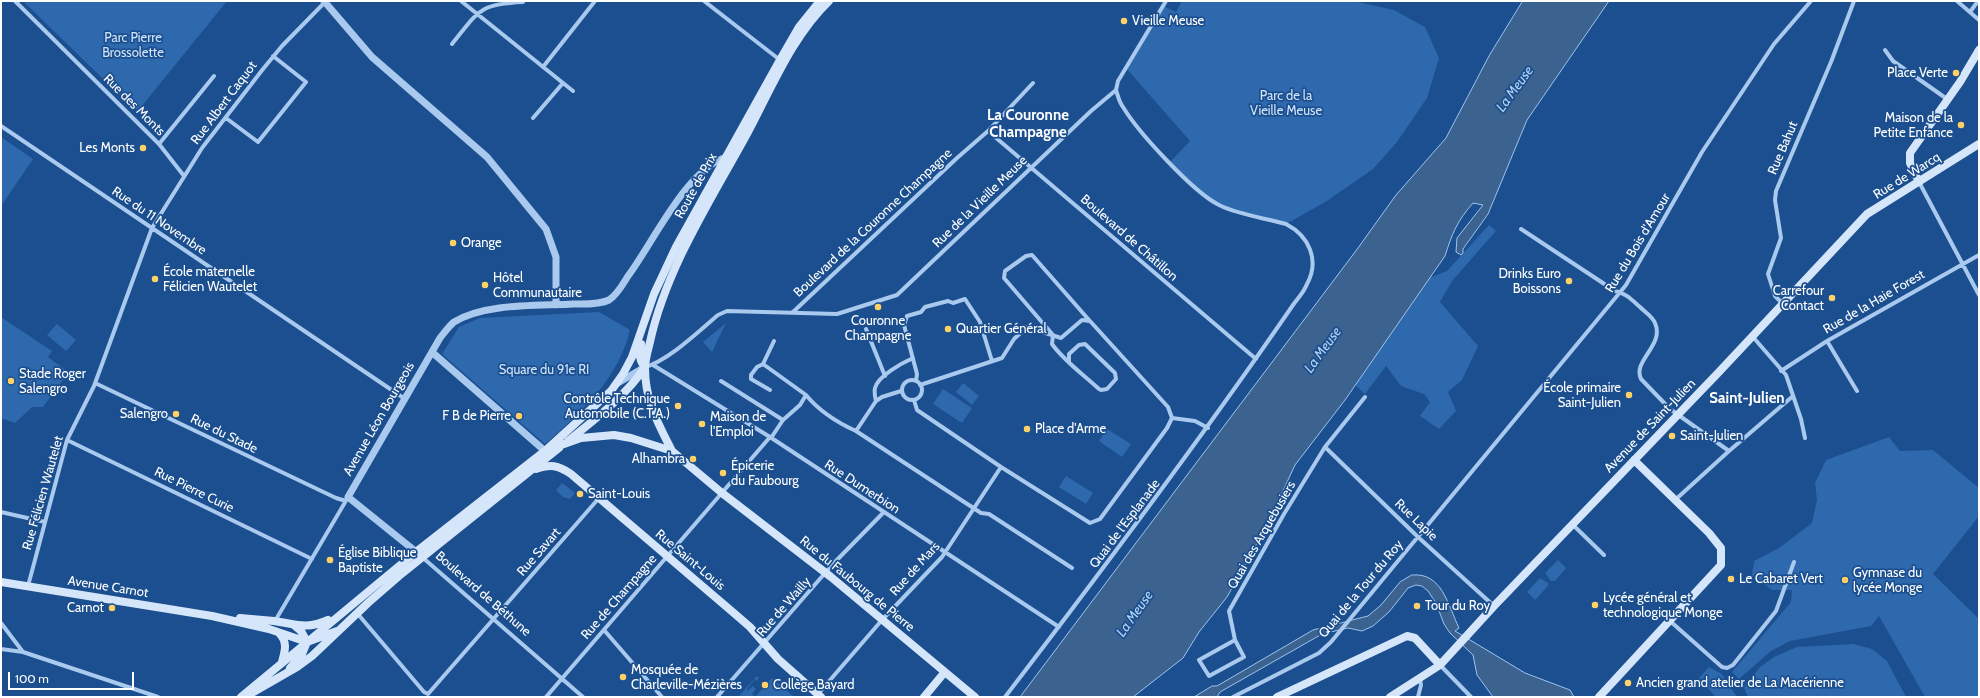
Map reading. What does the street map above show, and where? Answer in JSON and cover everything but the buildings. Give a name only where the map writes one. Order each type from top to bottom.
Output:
[{"type":"main road","name":"Route de Prix","points":[[672,450],[651,410],[647,391],[645,367],[655,318],[683,252],[730,158],[782,62],[799,27],[820,1]]},
{"type":"main road","name":"Route de Prix","points":[[782,62],[804,30],[829,1]]},
{"type":"main road","points":[[1919,182],[1910,163],[1910,153],[1918,138],[1948,100],[1979,50]]},
{"type":"main road","name":"Rue de Warcq","points":[[1867,214],[1979,144]]},
{"type":"main road","name":"Route de Prix","points":[[545,451],[614,388],[632,357],[654,294],[676,247],[730,158]]},
{"type":"main road","name":"Avenue de Saint-Julien","points":[[1390,697],[1440,665],[1572,524],[1753,337],[1867,214]]},
{"type":"main road","points":[[644,324],[639,357],[640,362],[645,367]]},
{"type":"main road","name":"Route de Prix","points":[[419,555],[564,444],[620,396],[638,377],[645,367]]},
{"type":"main road","points":[[242,697],[338,615],[419,555],[545,451],[581,438],[614,435],[631,438],[672,450]]},
{"type":"main road","name":"Rue du Faubourg de Pierre","points":[[672,450],[722,493],[826,573],[944,673],[975,697]]},
{"type":"main road","points":[[1599,697],[1721,565],[1721,548],[1709,532],[1634,460]]},
{"type":"main road","name":"Rue Saint-Louis","points":[[531,470],[551,464],[571,474],[750,627],[764,645],[819,696]]},
{"type":"main road","points":[[242,697],[282,676],[318,652],[419,555]]},
{"type":"main road","name":"Avenue Carnot","points":[[1,582],[212,616],[275,621],[294,626],[318,624],[338,615]]},
{"type":"main road","name":"Avenue Carnot","points":[[212,616],[279,633],[307,642]]},
{"type":"main road","points":[[294,626],[301,631],[307,642]]},
{"type":"main road","points":[[282,676],[302,654],[307,642],[341,629]]},
{"type":"main road","points":[[279,633],[286,648],[282,662]]},
{"type":"main road","points":[[1277,697],[1407,636],[1415,638],[1440,665]]},
{"type":"main road","points":[[924,697],[944,673]]},
{"type":"street","name":"Rue des Monts","points":[[15,1],[159,144],[184,176]]},
{"type":"street","points":[[462,1],[573,91]]},
{"type":"street","points":[[543,67],[593,3],[587,1]]},
{"type":"street","points":[[704,1],[782,62]]},
{"type":"street","name":"Rue de la Vieille Meuse","points":[[794,312],[837,314],[897,295],[1116,90],[1118,80],[1166,1]]},
{"type":"street","name":"Rue du Bois d'Amour","points":[[1418,537],[1621,292],[1652,243],[1702,152],[1774,44],[1811,1]]},
{"type":"street","name":"Rue Bahut","points":[[1783,304],[1775,296],[1768,274],[1782,238],[1775,200],[1776,191],[1831,62],[1854,1]]},
{"type":"street","points":[[1957,1],[1979,20]]},
{"type":"street","points":[[1970,12],[1978,1]]},
{"type":"street","points":[[325,2],[372,57],[487,157],[546,229],[556,258],[556,305]]},
{"type":"street","name":"Rue Albert Caquot","points":[[152,228],[202,148],[273,56],[325,2]]},
{"type":"street","points":[[452,44],[477,14],[487,7],[498,3],[523,2]]},
{"type":"street","points":[[1885,50],[1893,61],[1948,100]]},
{"type":"street","points":[[226,118],[258,142],[306,82],[273,56]]},
{"type":"street","points":[[159,144],[214,76]]},
{"type":"street","points":[[533,118],[563,83]]},
{"type":"street","name":"Boulevard de la Couronne Champagne","points":[[645,367],[654,365],[718,315],[727,311],[794,312],[988,130],[1033,83]]},
{"type":"street","name":"Quai de l'Esplanade","points":[[1005,697],[1208,428],[1307,284],[1311,275],[1313,258],[1309,245],[1296,229],[1286,224],[1230,209],[1209,199],[1180,173],[1133,122],[1122,107],[1116,90]]},
{"type":"street","name":"Rue du 11 Novembre","points":[[1,126],[405,399]]},
{"type":"street","name":"Boulevard de Châtillon","points":[[988,130],[1192,306],[1256,359]]},
{"type":"street","name":"Avenue Léon Bourgeois","points":[[275,621],[440,338],[453,323],[477,312],[556,305],[587,304],[609,300],[631,273],[680,196],[695,179],[730,158]]},
{"type":"street","points":[[1919,182],[1979,295]]},
{"type":"street","name":"Rue Félicien Wautelet","points":[[28,587],[67,440],[95,383],[152,228]]},
{"type":"street","points":[[1521,229],[1615,292],[1621,292],[1628,296],[1655,321],[1658,333],[1640,368],[1639,374],[1651,389],[1678,415],[1728,451]]},
{"type":"street","points":[[914,400],[917,410],[1001,467],[1087,521],[1094,523],[1100,519],[1167,428],[1172,418],[1168,407],[1032,255],[1026,256],[1005,271],[1004,278],[1053,335],[1052,344],[1057,351],[1069,362],[1101,390],[1107,389],[1116,379],[1115,373],[1085,344],[1079,345],[1069,354],[1069,362]]},
{"type":"street","name":"Rue de la Haie Forest","points":[[1781,370],[1826,341],[1979,255]]},
{"type":"street","points":[[916,381],[917,374],[904,325],[907,316],[921,312],[924,307],[948,300],[953,303],[965,299],[980,322],[992,361]]},
{"type":"street","points":[[920,385],[1002,358],[1014,339],[1027,327],[1061,338],[1082,320],[1090,321]]},
{"type":"street","points":[[866,329],[884,376]]},
{"type":"street","points":[[1753,337],[1786,375],[1801,419],[1805,438]]},
{"type":"street","points":[[770,390],[751,379],[751,375],[756,367],[763,364],[774,341]]},
{"type":"street","points":[[1826,341],[1857,391]]},
{"type":"street","points":[[433,352],[545,451]]},
{"type":"street","points":[[876,401],[875,388],[878,382],[884,376],[913,358]]},
{"type":"street","points":[[763,364],[806,395],[819,411],[856,431],[981,513],[989,514],[1072,568]]},
{"type":"street","name":"Rue Dumerbion","points":[[654,365],[770,438],[1059,627]]},
{"type":"street","points":[[614,388],[645,367]]},
{"type":"street","points":[[721,381],[784,420]]},
{"type":"street","points":[[914,400],[921,394],[920,385],[916,381]]},
{"type":"street","points":[[856,431],[876,401],[882,397],[901,391],[906,382],[916,381]]},
{"type":"street","name":"Rue du Stade","points":[[95,383],[336,498],[347,499]]},
{"type":"street","points":[[901,391],[904,398],[914,400]]},
{"type":"street","name":"Rue de Champagne","points":[[546,697],[784,420],[800,405],[806,395]]},
{"type":"street","name":"Quai des Arquebusiers","points":[[1235,640],[1199,660],[1209,676],[1244,657],[1235,640],[1229,611],[1284,514],[1325,447],[1365,396]]},
{"type":"street","points":[[1675,500],[1728,451],[1793,396]]},
{"type":"street","points":[[1172,418],[1195,421],[1208,428]]},
{"type":"street","name":"Rue Pierre Curie","points":[[67,440],[312,559]]},
{"type":"street","name":"Rue Lapie","points":[[1325,447],[1418,537],[1494,606]]},
{"type":"street","name":"Rue de Mars","points":[[819,696],[882,620],[945,552],[1001,467]]},
{"type":"street","name":"Rue Savart","points":[[357,613],[424,692],[428,694],[599,498]]},
{"type":"street","name":"Boulevard de Béthune","points":[[347,499],[419,555],[583,697]]},
{"type":"street","points":[[1,512],[45,522]]},
{"type":"street","name":"Rue de Wailly","points":[[717,697],[826,573],[883,513]]},
{"type":"street","points":[[1572,524],[1604,555]]},
{"type":"street","name":"Quai de la Tour du Roy","points":[[1233,697],[1319,653],[1332,642],[1418,537]]},
{"type":"street","points":[[1670,621],[1722,667],[1727,668],[1732,665],[1776,611],[1794,562]]},
{"type":"street","points":[[1,623],[23,652]]},
{"type":"street","points":[[604,630],[662,697]]},
{"type":"street","points":[[1,649],[23,652],[158,697]]},
{"type":"street","points":[[1440,665],[1471,697]]},
{"type":"street","points":[[1418,697],[1421,685],[1420,679]]},
{"type":"green space","name":"Parc Pierre Brossolette","points":[[23,1],[227,1],[137,112]]},
{"type":"green space","name":"Parc de la Vieille Meuse","points":[[1182,1],[1353,1],[1394,10],[1425,27],[1439,58],[1427,98],[1397,142],[1373,169],[1327,201],[1286,224],[1230,209],[1209,199],[1170,162],[1190,141],[1126,68],[1163,6],[1176,12]]},
{"type":"green space","points":[[1,137],[33,159],[1,206]]},
{"type":"green space","points":[[1489,225],[1496,231],[1452,281],[1440,302],[1478,346],[1462,380],[1448,392],[1456,411],[1439,429],[1420,416],[1430,402],[1424,394],[1401,386],[1386,366],[1365,394],[1350,380],[1412,285],[1447,271]]},
{"type":"green space","name":"Square du 91e RI","points":[[599,312],[630,330],[624,348],[608,379],[597,393],[572,420],[545,444],[442,354],[459,327],[480,318]]},
{"type":"green space","points":[[1,317],[52,351],[48,357],[71,374],[68,378],[65,377],[43,407],[32,407],[15,423],[1,418]]},
{"type":"green space","points":[[726,323],[712,352],[703,342]]},
{"type":"green space","points":[[57,324],[76,340],[66,351],[47,335]]},
{"type":"green space","points":[[963,383],[979,396],[972,405],[956,392]]},
{"type":"green space","points":[[943,389],[972,408],[962,423],[933,404]]},
{"type":"green space","points":[[1107,429],[1131,444],[1122,457],[1099,441]]},
{"type":"green space","points":[[1889,437],[1900,451],[1933,450],[1979,488],[1979,516],[1933,574],[1979,619],[1979,697],[1925,697],[1879,616],[1871,626],[1790,641],[1771,651],[1739,679],[1732,672],[1791,602],[1792,590],[1772,590],[1752,575],[1754,561],[1779,548],[1812,523],[1817,500],[1815,483],[1826,460]]},
{"type":"green space","points":[[1066,476],[1093,493],[1086,504],[1059,487]]},
{"type":"green space","points":[[562,483],[575,493],[570,499],[563,497],[556,490]]},
{"type":"green space","points":[[1558,560],[1566,568],[1555,581],[1551,581],[1545,573]]},
{"type":"green space","points":[[1540,578],[1548,583],[1548,586],[1535,600],[1527,592]]},
{"type":"green space","points":[[1853,644],[1872,649],[1887,661],[1906,697],[1748,697],[1744,688],[1760,667],[1774,657],[1797,647]]},
{"type":"green space","points":[[1709,667],[1722,674],[1737,697],[1716,697],[1714,695],[1699,678]]},
{"type":"green space","points":[[757,676],[759,678],[757,681],[755,679],[747,689],[748,691],[753,686],[756,689],[752,694],[755,697],[738,697]]},
{"type":"green space","points":[[772,678],[794,697],[755,697]]},
{"type":"water","name":"La Meuse","points":[[1523,1],[1609,1],[1527,120],[1488,214],[1463,249],[1463,253],[1461,255],[1456,252],[1457,238],[1483,205],[1473,203],[1463,216],[1453,234],[1445,256],[1345,400],[1295,465],[1266,527],[1227,597],[1199,632],[1183,658],[1133,697],[1020,697],[1358,248],[1396,195],[1446,138],[1489,56]]},
{"type":"water","points":[[1412,575],[1422,575],[1437,584],[1447,600],[1459,628],[1455,631],[1525,673],[1570,690],[1574,697],[1493,697],[1477,675],[1473,655],[1450,633],[1444,624],[1436,603],[1428,591],[1422,586],[1416,585],[1408,588],[1389,612],[1373,626],[1362,631],[1348,628],[1322,634],[1220,692],[1217,697],[1194,697],[1212,686],[1217,686],[1313,630],[1368,616],[1381,605],[1400,582]]},
{"type":"place","name":"Vieille Meuse","points":[[1124,21]]},
{"type":"place","name":"Place Verte","points":[[1956,73]]},
{"type":"place","name":"Maison de la Petite Enfance","points":[[1961,125]]},
{"type":"place","name":"Les Monts","points":[[143,148]]},
{"type":"place","name":"Orange","points":[[453,243]]},
{"type":"place","name":"École maternelle Félicien Wautelet","points":[[155,279]]},
{"type":"place","name":"Drinks Euro Boissons","points":[[1569,281]]},
{"type":"place","name":"Hôtel Communautaire","points":[[485,285]]},
{"type":"place","name":"Carrefour Contact","points":[[1832,298]]},
{"type":"place","name":"Couronne Champagne","points":[[878,307]]},
{"type":"place","name":"Quartier Général","points":[[948,329]]},
{"type":"place","name":"Stade Roger Salengro","points":[[11,381]]},
{"type":"place","name":"École primaire Saint-Julien","points":[[1629,395]]},
{"type":"place","name":"Contrôle Technique Automobile (C.T.A.)","points":[[678,406]]},
{"type":"place","name":"Salengro","points":[[176,414]]},
{"type":"place","name":"F B de Pierre","points":[[519,416]]},
{"type":"place","name":"Maison de l'Emploi","points":[[702,424]]},
{"type":"place","name":"Place d'Arme","points":[[1027,429]]},
{"type":"place","name":"Saint-Julien","points":[[1672,436]]},
{"type":"place","name":"Alhambra","points":[[693,459]]},
{"type":"place","name":"Épicerie du Faubourg","points":[[723,473]]},
{"type":"place","name":"Saint-Louis","points":[[580,494]]},
{"type":"place","name":"Église Biblique Baptiste","points":[[330,560]]},
{"type":"place","name":"Le Cabaret Vert","points":[[1731,579]]},
{"type":"place","name":"Gymnase du lycée Monge","points":[[1845,580]]},
{"type":"place","name":"Lycée général et technologique Monge","points":[[1595,605]]},
{"type":"place","name":"Tour du Roy","points":[[1417,606]]},
{"type":"place","name":"Carnot","points":[[112,608]]},
{"type":"place","name":"Mosquée de Charleville-Mézières","points":[[623,677]]},
{"type":"place","name":"Ancien grand atelier de La Macérienne","points":[[1628,683]]},
{"type":"place","name":"Collège Bayard","points":[[765,685]]},
{"type":"district","name":"La Couronne Champagne","points":[[1028,124]]},
{"type":"district","name":"Saint-Julien","points":[[1747,399]]}]
